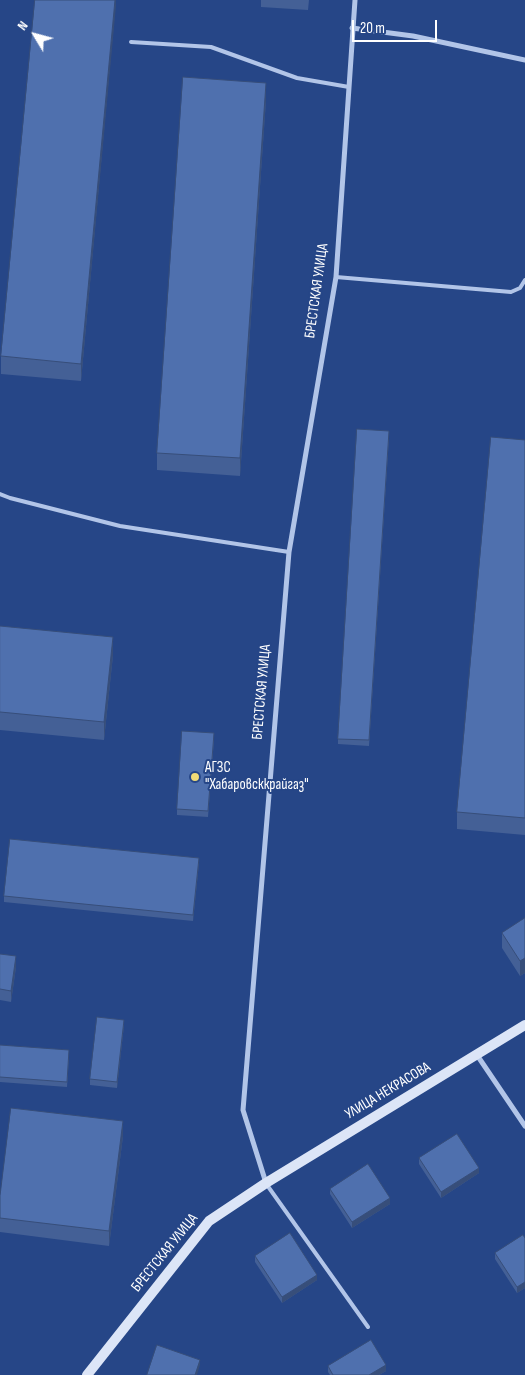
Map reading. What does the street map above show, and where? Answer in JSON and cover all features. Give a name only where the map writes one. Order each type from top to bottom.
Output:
[{"type":"street","name":"БРЕСТСКАЯ УЛИЦА","points":[[87,1375],[209,1222],[266,1183],[243,1110],[289,552],[336,277],[355,0]]},
{"type":"street","points":[[352,28],[413,36],[525,60]]},
{"type":"street","name":"УЛИЦА НЕКРАСОВА","points":[[266,1183],[525,1025]]},
{"type":"street","points":[[476,1055],[525,1126]]},
{"type":"lane","points":[[132,42],[211,47],[297,78],[349,87]]},
{"type":"lane","points":[[336,277],[511,292],[520,288],[525,280]]},
{"type":"lane","points":[[0,494],[120,526],[289,552]]},
{"type":"lane","points":[[266,1183],[368,1326]]},
{"type":"building","points":[[35,0],[115,0],[81,364],[1,356]]},
{"type":"building","points":[[183,77],[266,83],[240,458],[157,453]]},
{"type":"building","points":[[357,429],[389,431],[369,740],[338,739]]},
{"type":"building","points":[[491,437],[525,440],[525,818],[457,812]]},
{"type":"building","points":[[0,626],[113,637],[104,722],[0,712]]},
{"type":"building","name":"АГЗС \"Хабаровсккрайгаз\"","points":[[182,731],[214,733],[208,811],[177,809]]},
{"type":"building","points":[[10,839],[199,858],[193,915],[4,896]]},
{"type":"building","points":[[525,918],[525,958],[520,961],[502,933]]},
{"type":"building","points":[[0,954],[16,956],[11,991],[0,989]]},
{"type":"building","points":[[97,1017],[124,1020],[117,1082],[90,1079]]},
{"type":"building","points":[[0,1045],[69,1050],[67,1082],[0,1077]]},
{"type":"building","points":[[11,1108],[123,1121],[109,1231],[0,1218],[0,1196]]},
{"type":"building","points":[[457,1134],[479,1168],[441,1192],[419,1158]]},
{"type":"building","points":[[368,1164],[390,1198],[352,1222],[330,1189]]},
{"type":"building","points":[[290,1233],[317,1275],[282,1297],[255,1256]]},
{"type":"building","points":[[523,1235],[525,1238],[525,1282],[517,1287],[495,1253]]},
{"type":"building","points":[[371,1340],[386,1365],[369,1375],[333,1375],[328,1366]]},
{"type":"building","points":[[157,1345],[200,1360],[195,1375],[147,1375]]},
{"type":"place","name":"АГЗС \"Хабаровсккрайгаз\"","points":[[195,777]]}]
